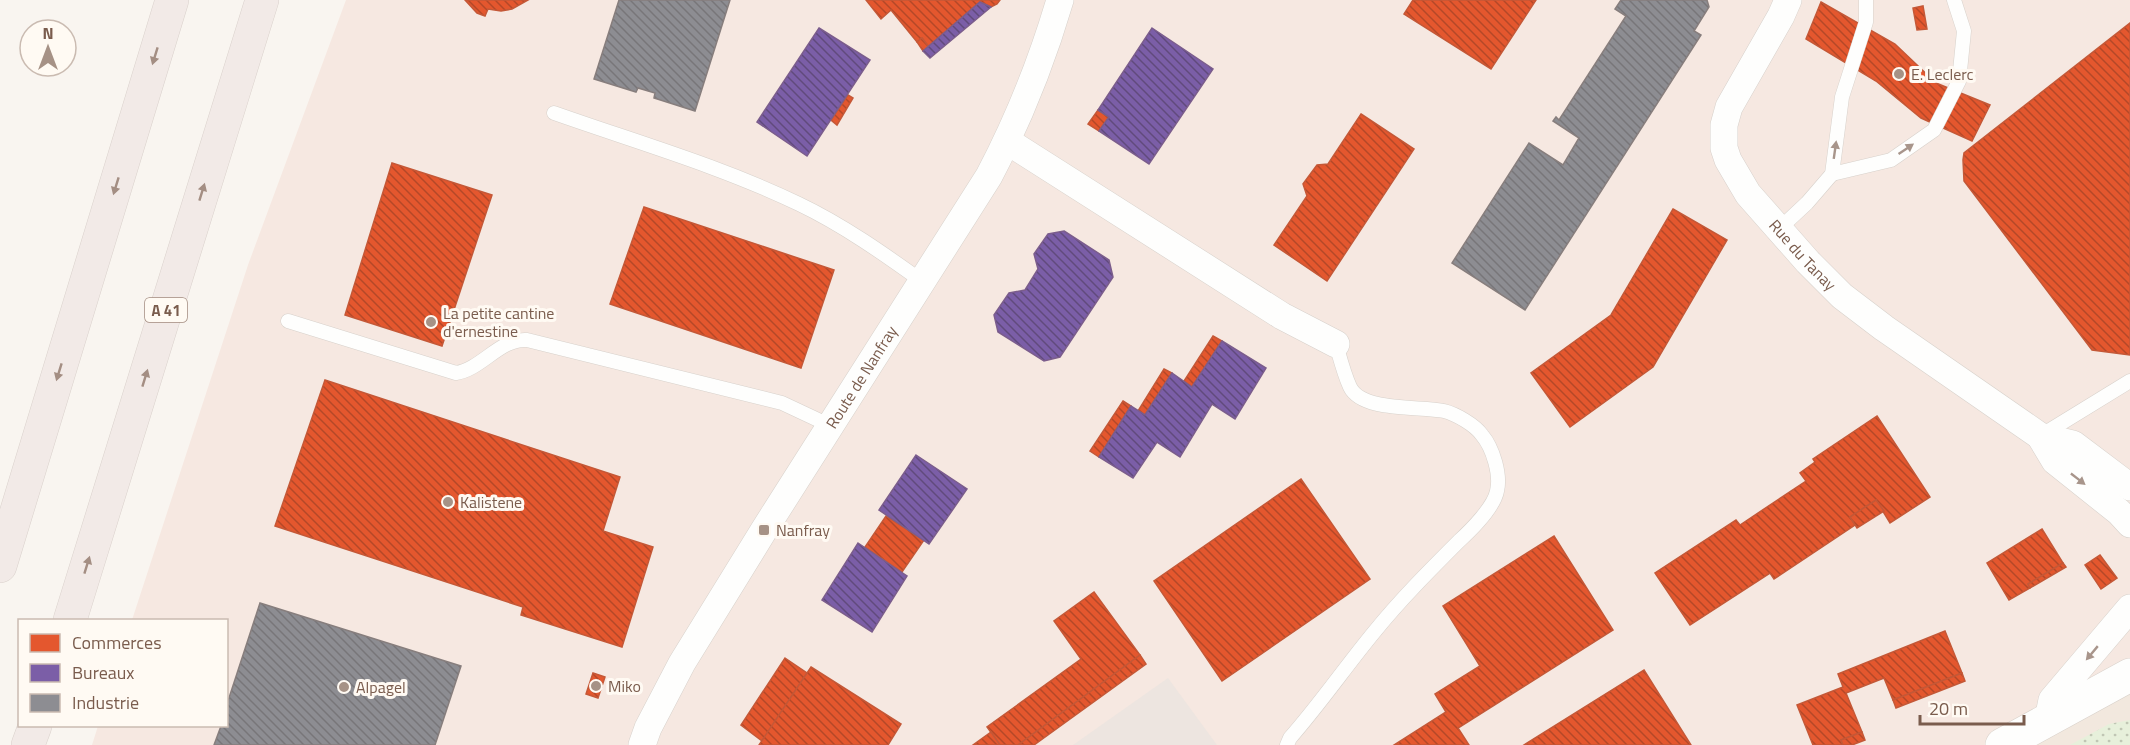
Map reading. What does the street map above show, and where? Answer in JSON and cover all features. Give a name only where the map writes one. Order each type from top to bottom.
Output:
[{"type":"highway","points":[[0,566],[172,0]]},
{"type":"highway","name":"A 41","points":[[70,619],[262,0]]},
{"type":"highway","points":[[28,745],[35,727]]},
{"type":"main road","points":[[2002,745],[2130,675]]},
{"type":"street","name":"Route de Nanfray","points":[[642,745],[648,728],[682,663],[989,176],[1008,141],[1032,83],[1060,0]]},
{"type":"street","name":"Rue du Tanay","points":[[1788,0],[1729,107],[1723,134],[1728,160],[1740,183],[1779,229],[1842,296],[1884,328],[2040,436]]},
{"type":"street","points":[[1008,141],[1282,316],[1336,344]]},
{"type":"street","points":[[2040,436],[2073,444],[2130,487]]},
{"type":"street","points":[[2040,436],[2055,461],[2119,512],[2130,524]]},
{"type":"street","points":[[2048,720],[2052,700],[2130,608]]},
{"type":"lane","points":[[1779,229],[1807,203],[1832,174],[1842,97],[1866,21],[1866,0]]},
{"type":"lane","points":[[1832,174],[1891,160],[1934,130],[1959,81],[1964,31],[1954,0]]},
{"type":"lane","points":[[554,113],[711,166],[800,204],[875,247],[923,282]]},
{"type":"lane","points":[[288,321],[456,373],[472,368],[513,341],[527,340],[782,403],[831,426]]},
{"type":"lane","points":[[1287,745],[1290,738],[1375,631],[1414,585],[1468,532],[1488,509],[1497,492],[1497,473],[1482,434],[1465,421],[1446,412],[1377,404],[1362,399],[1351,390],[1336,344]]},
{"type":"lane","points":[[2040,436],[2130,381]]},
{"type":"shaded area","points":[[346,0],[2130,0],[2130,675],[2002,745],[92,745],[98,727],[228,727],[228,619],[132,619],[248,265]]},
{"type":"shaded area","points":[[2130,675],[2130,745],[2002,745]]},
{"type":"shaded area","points":[[1168,678],[1217,745],[1073,745]]},
{"type":"green space","points":[[2130,720],[2130,745],[2070,745],[2109,724]]},
{"type":"building: Commerces","points":[[465,0],[528,0],[512,9],[501,11],[488,9],[485,16],[477,13]]},
{"type":"building: Commerces","points":[[866,0],[1000,0],[991,7],[980,2],[929,47],[922,38],[917,42],[891,10],[881,19]]},
{"type":"building: Commerces","points":[[1413,0],[1536,0],[1491,69],[1404,14]]},
{"type":"building: Commerces","points":[[1821,2],[1895,44],[1936,83],[1990,105],[1972,141],[1921,118],[1876,81],[1806,39]]},
{"type":"building: Commerces","points":[[1923,6],[1927,29],[1917,30],[1913,8]]},
{"type":"building: Commerces","points":[[2130,23],[2130,355],[2092,350],[1964,181],[1963,160],[1964,153]]},
{"type":"building: Commerces","points":[[922,38],[929,47],[923,51],[917,42]]},
{"type":"building: Commerces","points":[[848,95],[853,98],[837,125],[831,120]]},
{"type":"building: Commerces","points":[[1098,110],[1109,117],[1099,131],[1088,124]]},
{"type":"building: Commerces","points":[[1361,114],[1414,149],[1327,281],[1274,245],[1307,196],[1303,184],[1317,165],[1328,164]]},
{"type":"building: Commerces","points":[[392,163],[492,195],[442,346],[345,315]]},
{"type":"building: Commerces","points":[[644,207],[834,270],[801,368],[610,304]]},
{"type":"building: Commerces","points":[[1673,209],[1727,240],[1653,367],[1570,427],[1531,373],[1611,315]]},
{"type":"building: Commerces","points":[[1213,336],[1222,341],[1192,387],[1184,381]]},
{"type":"building: Commerces","points":[[1164,369],[1172,373],[1145,415],[1138,411]]},
{"type":"building: Commerces","name":"Kalistene","points":[[325,380],[620,477],[603,531],[653,547],[622,647],[521,615],[523,607],[275,526]]},
{"type":"building: Commerces","points":[[1123,401],[1131,406],[1099,457],[1090,451]]},
{"type":"building: Commerces","points":[[1877,416],[1930,497],[1890,523],[1876,500],[1850,517],[1855,525],[1774,579],[1770,573],[1690,625],[1655,573],[1736,520],[1740,525],[1806,481],[1800,473],[1815,462],[1813,459]]},
{"type":"building: Commerces","points":[[1301,479],[1370,579],[1222,681],[1154,581]]},
{"type":"building: Commerces","points":[[1876,500],[1884,511],[1857,528],[1850,517]]},
{"type":"building: Commerces","points":[[886,516],[924,540],[902,572],[865,547]]},
{"type":"building: Commerces","points":[[2042,529],[2063,563],[2028,584],[2030,588],[2009,600],[1987,563]]},
{"type":"building: Commerces","points":[[1554,536],[1613,630],[1458,728],[1469,745],[1394,745],[1446,712],[1435,694],[1480,666],[1443,606]]},
{"type":"building: Commerces","points":[[2100,555],[2117,578],[2101,589],[2085,565]]},
{"type":"building: Commerces","points":[[2063,563],[2066,567],[2030,588],[2028,584]]},
{"type":"building: Commerces","points":[[1094,592],[1140,655],[1018,745],[1000,745],[987,727],[1081,659],[1054,621]]},
{"type":"building: Commerces","points":[[1945,631],[1962,673],[1893,700],[1884,678],[1846,693],[1862,732],[1841,740],[1843,745],[1813,745],[1797,705],[1843,687],[1838,674]]},
{"type":"building: Commerces","points":[[1140,655],[1146,664],[1034,745],[1018,745]]},
{"type":"building: Commerces","points":[[785,658],[807,673],[762,741],[741,725]]},
{"type":"building: Commerces","points":[[811,667],[901,724],[888,745],[759,745]]},
{"type":"building: Commerces","points":[[1644,670],[1691,745],[1524,745]]},
{"type":"building: Commerces","name":"Miko","points":[[593,673],[605,677],[598,698],[586,694]]},
{"type":"building: Commerces","points":[[1962,673],[1965,681],[1896,708],[1893,700]]},
{"type":"building: Commerces","points":[[991,732],[1000,745],[973,745]]},
{"type":"building: Commerces","points":[[1862,732],[1865,740],[1852,745],[1843,745],[1841,740]]},
{"type":"building: Bureaux","points":[[980,2],[991,7],[930,58],[923,51]]},
{"type":"building: Bureaux","points":[[819,28],[870,60],[807,156],[757,122]]},
{"type":"building: Bureaux","points":[[1152,28],[1213,69],[1149,164],[1099,131],[1109,117],[1098,110]]},
{"type":"building: Bureaux","points":[[1064,231],[1109,260],[1113,277],[1060,357],[1044,361],[998,332],[994,315],[1009,293],[1025,290],[1038,269],[1034,254],[1048,234]]},
{"type":"building: Bureaux","points":[[1222,341],[1266,368],[1235,419],[1212,404],[1180,457],[1157,442],[1133,478],[1099,457],[1131,406],[1145,415],[1172,373],[1192,387]]},
{"type":"building: Bureaux","points":[[916,455],[967,489],[929,544],[879,510]]},
{"type":"building: Bureaux","points":[[858,543],[907,576],[872,632],[822,600]]},
{"type":"building: Industrie","points":[[619,0],[730,0],[695,111],[654,98],[655,93],[638,88],[636,92],[594,79]]},
{"type":"building: Industrie","points":[[1621,0],[1707,0],[1709,7],[1694,31],[1701,35],[1525,310],[1452,263],[1529,143],[1563,165],[1579,138],[1553,121],[1556,117],[1559,120],[1626,16],[1615,9]]},
{"type":"building: Industrie","name":"Alpagel","points":[[260,603],[461,666],[435,745],[214,745],[221,727],[228,727],[228,701]]},
{"type":"place","name":"E. Leclerc","points":[[1899,74]]},
{"type":"place","name":"La petite cantine d'ernestine","points":[[431,322]]},
{"type":"place","name":"Kalistene","points":[[448,502]]},
{"type":"place","name":"Nanfray","points":[[764,530]]},
{"type":"place","name":"Miko","points":[[596,686]]},
{"type":"place","name":"Alpagel","points":[[344,687]]}]
